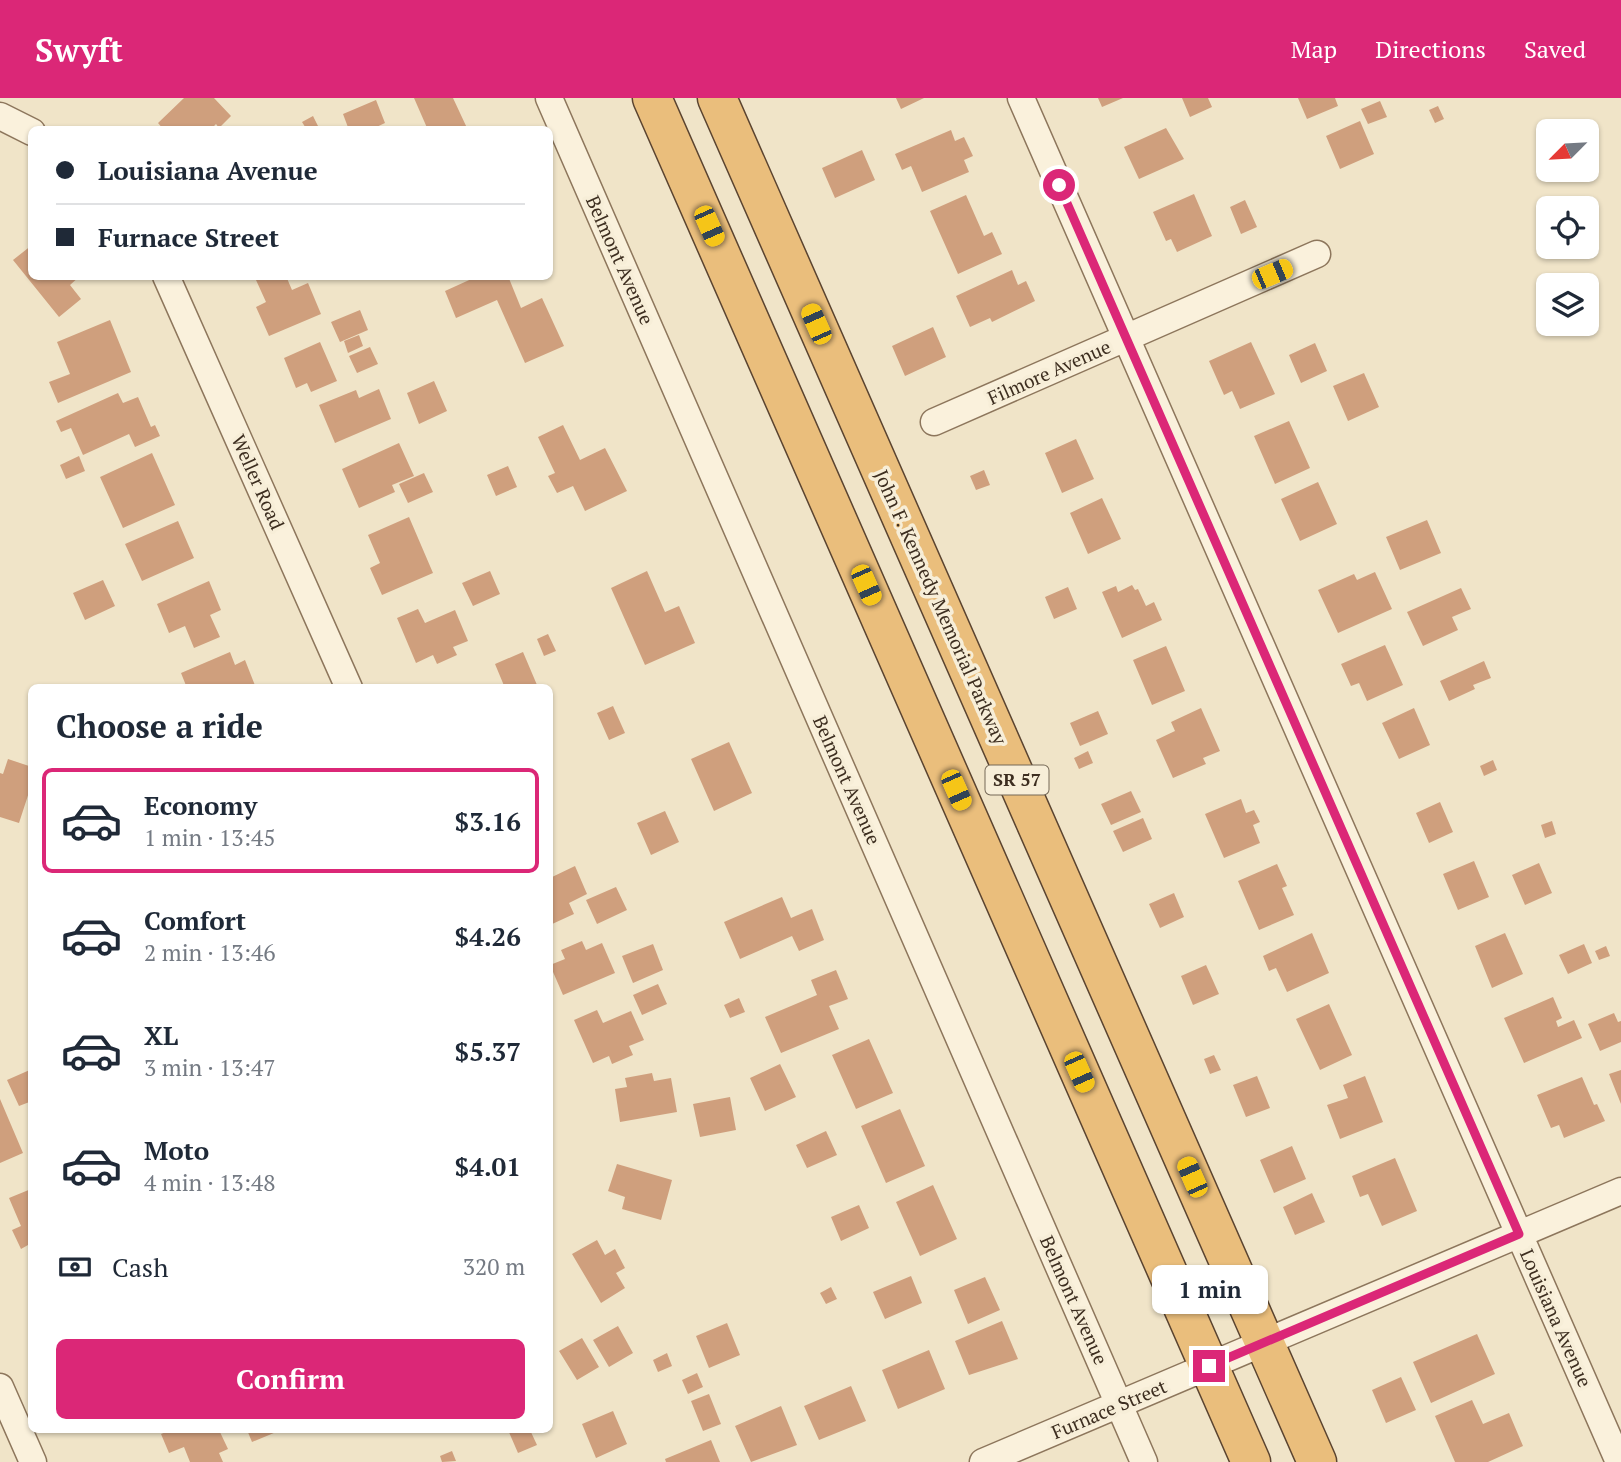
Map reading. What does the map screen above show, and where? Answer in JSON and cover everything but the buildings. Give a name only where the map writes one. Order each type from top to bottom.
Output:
[{"type":"highway","name":"SR 57","points":[[652,98],[1251,1462]]},
{"type":"highway","name":"John F. Kennedy Memorial Parkway","points":[[716,98],[1317,1462]]},
{"type":"street","name":"Belmont Avenue","points":[[549,98],[1144,1462]]},
{"type":"street","name":"Louisiana Avenue","points":[[1021,98],[1619,1462]]},
{"type":"street","points":[[0,116],[28,130]]},
{"type":"street","name":"Filmore Avenue","points":[[934,422],[1317,254]]},
{"type":"street","name":"Weller Road","points":[[168,280],[347,684]]},
{"type":"street","name":"Furnace Street","points":[[983,1462],[1621,1191]]},
{"type":"street","points":[[14,1398],[33,1462]]},
{"type":"route","points":[[1059,185],[1519,1234],[1209,1366]]}]
